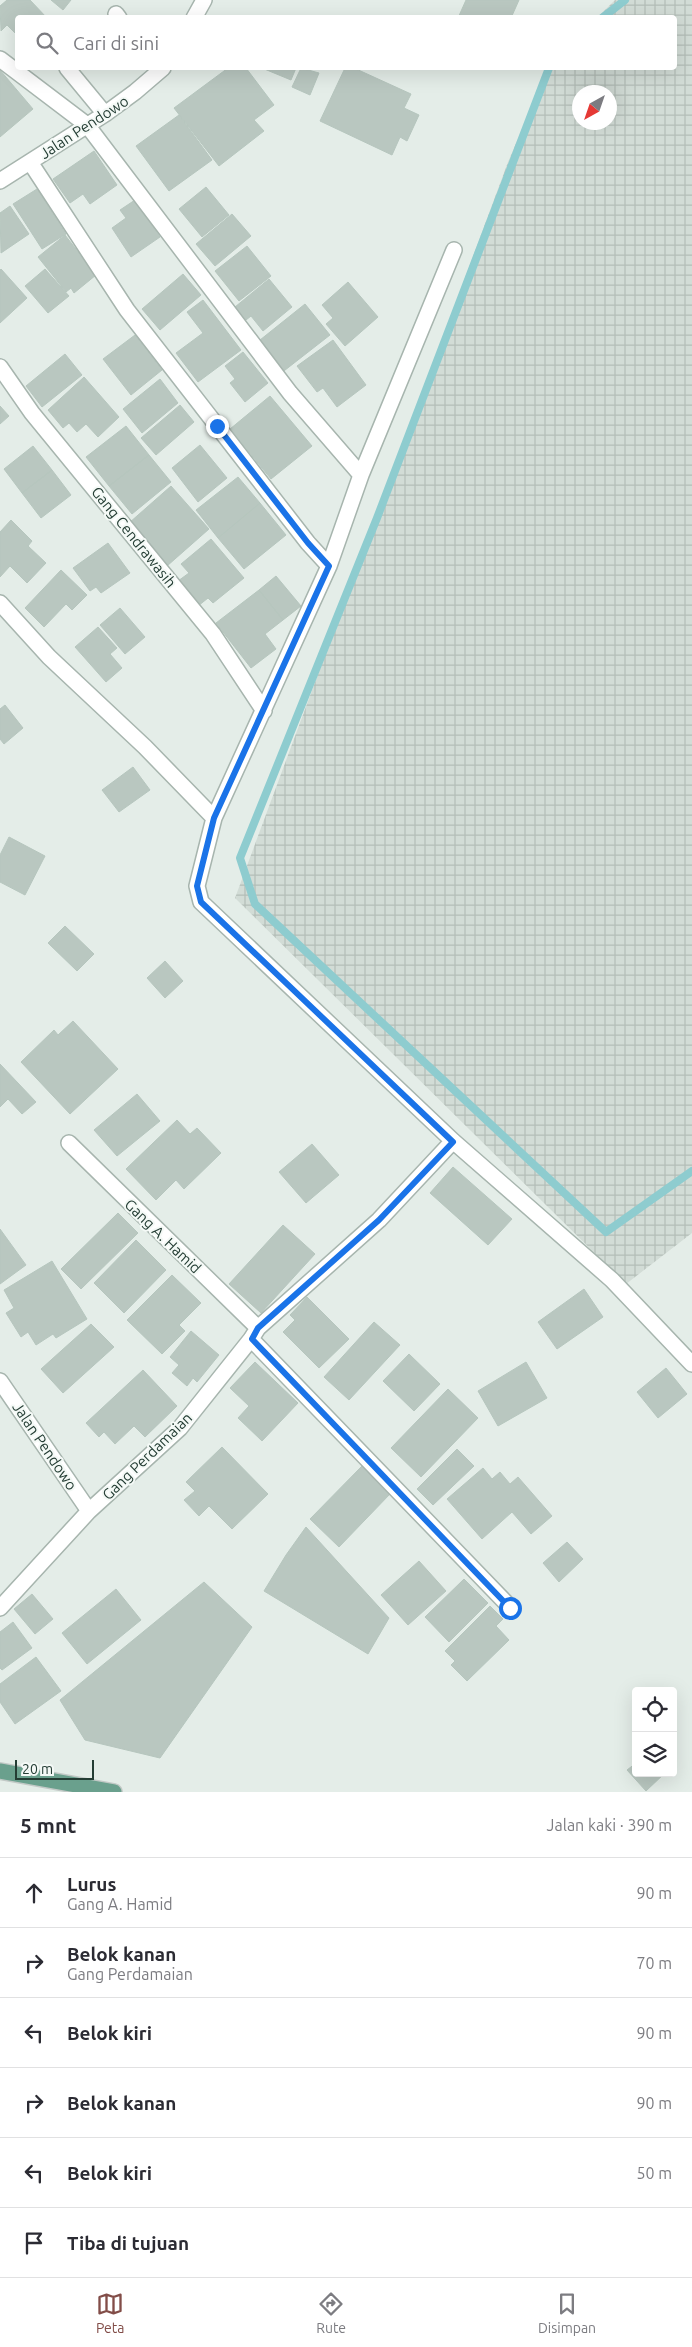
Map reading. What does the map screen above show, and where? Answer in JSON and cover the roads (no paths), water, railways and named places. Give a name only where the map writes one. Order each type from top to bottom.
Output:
[{"type":"main road","points":[[0,1772],[114,1792]]},
{"type":"street","points":[[196,15],[204,0]]},
{"type":"street","points":[[0,59],[87,125],[290,393],[361,475]]},
{"type":"street","points":[[69,70],[105,114]]},
{"type":"street","name":"Jalan Pendowo","points":[[0,181],[105,114],[135,92],[159,70]]},
{"type":"street","points":[[30,162],[127,310],[308,543],[329,566]]},
{"type":"street","points":[[454,250],[361,475],[329,566],[214,818],[197,886],[201,902],[453,1142],[612,1280],[692,1364]]},
{"type":"street","name":"Gang Cendrawasih","points":[[0,367],[32,413],[213,634],[264,710]]},
{"type":"street","points":[[0,603],[48,657],[145,747],[214,818]]},
{"type":"street","name":"Gang Perdamaian","points":[[0,1608],[89,1511],[180,1428],[255,1334],[379,1220],[453,1142]]},
{"type":"street","name":"Gang A. Hamid","points":[[69,1143],[255,1334],[510,1608]]},
{"type":"street","name":"Jalan Pendowo","points":[[0,1381],[89,1511]]},
{"type":"waterway","points":[[606,15],[625,0]]},
{"type":"waterway","points":[[548,70],[377,518],[240,858],[255,904],[606,1232],[692,1171]]}]
